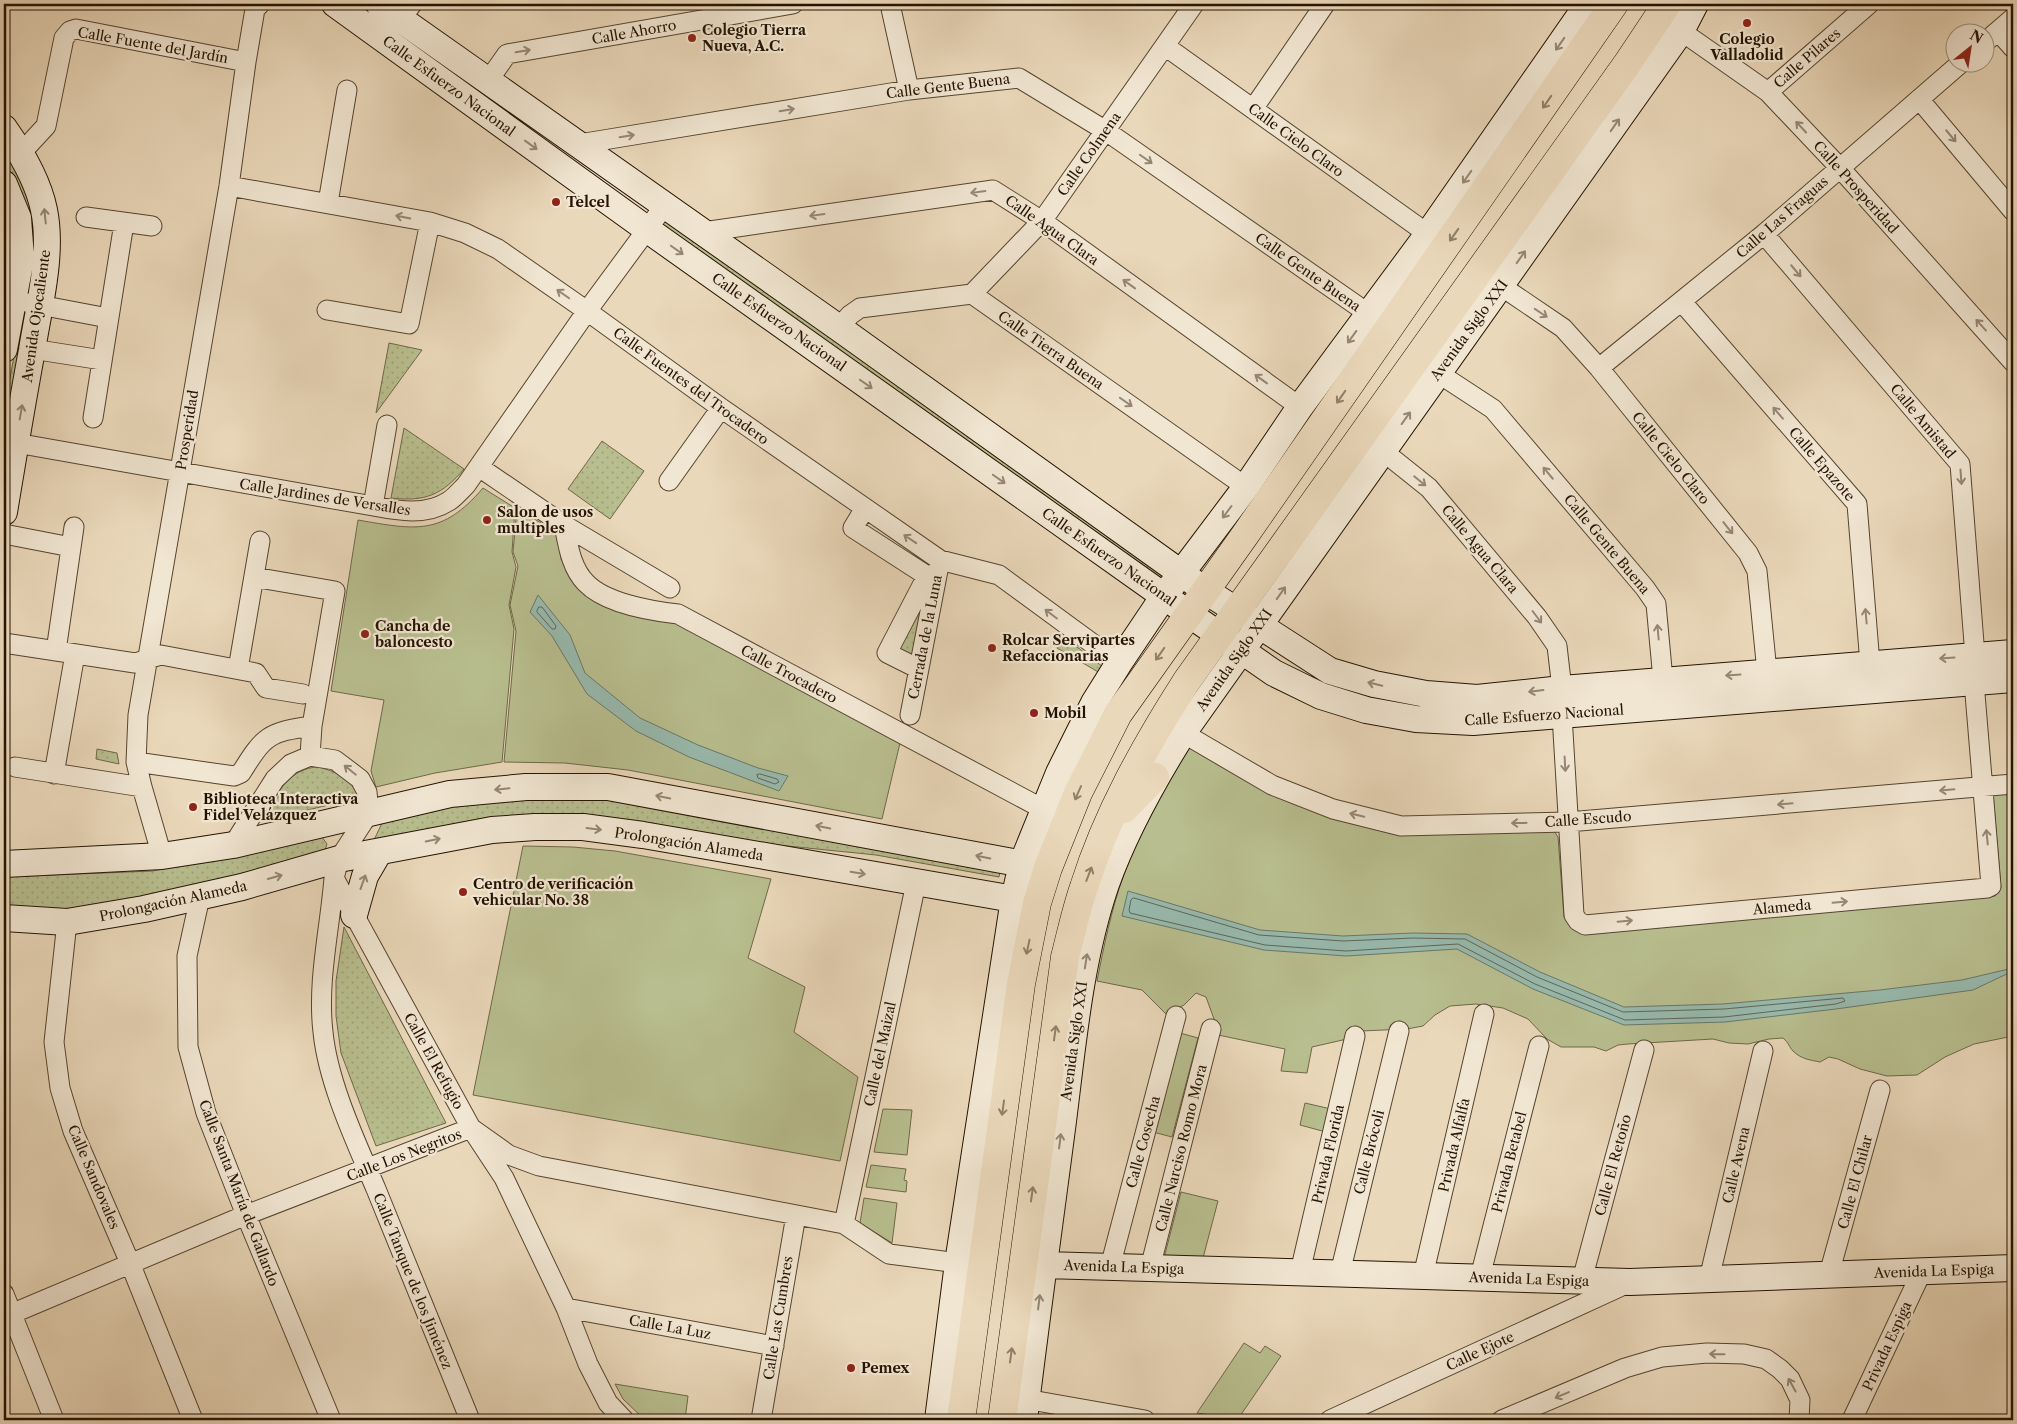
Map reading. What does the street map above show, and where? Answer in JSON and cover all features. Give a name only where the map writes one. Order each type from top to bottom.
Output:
[{"type":"highway","points":[[961,1420],[1021,984],[1026,901],[1035,866],[1078,793],[1118,714],[1614,4]]},
{"type":"highway","name":"Avenida Siglo XXI","points":[[1014,1409],[1065,957],[1084,887],[1106,828],[1152,735],[1186,682],[1230,642],[1372,442],[1667,4]]},
{"type":"highway","points":[[1106,828],[1155,777]]},
{"type":"highway","points":[[1065,957],[1075,1026]]},
{"type":"street","name":"Prosperidad","points":[[162,856],[136,762],[138,715],[229,186],[255,9],[260,4]]},
{"type":"street","name":"Calle Esfuerzo Nacional","points":[[335,4],[648,230],[1188,614],[1274,673],[1313,692],[1366,710],[1416,719],[1473,722],[2013,679]]},
{"type":"street","name":"Calle Esfuerzo Nacional","points":[[379,4],[406,11],[488,81],[1206,590],[1330,672],[1374,684],[1426,694],[1477,698],[1562,688],[2013,653]]},
{"type":"street","name":"Calle Ahorro","points":[[488,81],[507,54],[794,4]]},
{"type":"street","points":[[890,4],[909,90]]},
{"type":"street","name":"Calle Colmena","points":[[972,294],[1042,221],[1194,4]]},
{"type":"street","points":[[1253,109],[1325,4]]},
{"type":"street","points":[[4,864],[162,856],[233,845],[450,794],[526,786],[608,787],[1035,866],[1043,809],[1076,737],[1119,663],[1181,572],[1246,487],[1300,407],[1428,234],[1588,4]]},
{"type":"street","name":"Avenida Siglo XXI","points":[[1372,442],[1438,373],[1681,31],[1695,4]]},
{"type":"street","name":"Calle Pilares","points":[[1768,92],[1869,4]]},
{"type":"street","points":[[1994,34],[2013,18]]},
{"type":"street","name":"Calle Fuente del Jardín","points":[[21,152],[46,126],[64,38],[70,31],[76,29],[246,62]]},
{"type":"street","name":"Calle Prosperidad","points":[[1681,31],[1768,92],[1840,168],[2013,362]]},
{"type":"street","points":[[1994,38],[2013,48]]},
{"type":"street","name":"Calle Cielo Claro","points":[[1165,46],[1428,234]]},
{"type":"street","name":"Calle Las Fraguas","points":[[1599,368],[1764,234],[1950,72]]},
{"type":"street","name":"Calle Gente Buena","points":[[579,144],[909,90],[1019,78],[1106,131],[1369,314]]},
{"type":"street","points":[[328,203],[347,90]]},
{"type":"street","points":[[1919,99],[2013,211]]},
{"type":"street","name":"Avenida Ojocaliente","points":[[4,128],[21,152],[44,209],[47,240],[40,305],[4,512]]},
{"type":"street","name":"Avenida Ojocaliente","points":[[4,184],[18,218],[21,258],[9,298],[4,349]]},
{"type":"street","name":"Calle Fuentes del Trocadero","points":[[229,186],[430,222],[465,233],[498,249],[720,408],[940,560],[999,575],[1119,663]]},
{"type":"street","name":"Calle Agua Clara","points":[[703,232],[993,190],[1042,221],[1300,407]]},
{"type":"street","name":"Calle Jardines de Versalles","points":[[16,443],[396,510],[425,512],[450,501],[466,485],[587,311],[665,205]]},
{"type":"street","points":[[86,217],[152,226]]},
{"type":"street","points":[[328,310],[409,324],[430,222]]},
{"type":"street","points":[[93,418],[124,223]]},
{"type":"street","name":"Calle Amistad","points":[[1764,234],[1960,464],[1975,656],[1974,682]]},
{"type":"street","name":"Calle Cielo Claro","points":[[1501,286],[1563,328],[1599,368],[1748,553],[1757,571],[1768,672]]},
{"type":"street","points":[[839,328],[850,315],[860,308],[972,294]]},
{"type":"street","name":"Calle Tierra Buena","points":[[972,294],[1246,487]]},
{"type":"street","points":[[9,298],[108,318]]},
{"type":"street","name":"Calle Epazote","points":[[1682,302],[1856,504],[1870,664]]},
{"type":"street","points":[[32,348],[102,360]]},
{"type":"street","name":"Calle Gente Buena","points":[[1438,373],[1493,409],[1645,588],[1656,604],[1663,680]]},
{"type":"street","points":[[669,480],[720,408]]},
{"type":"street","points":[[373,506],[387,425]]},
{"type":"street","name":"Calle Agua Clara","points":[[1372,442],[1429,488],[1537,617],[1557,646],[1562,688]]},
{"type":"street","points":[[479,467],[564,525],[670,588]]},
{"type":"street","points":[[864,508],[854,528],[931,579],[887,653],[919,669]]},
{"type":"street","name":"Calle Trocadero","points":[[564,525],[571,558],[586,583],[610,598],[636,607],[678,614],[1043,809]]},
{"type":"street","points":[[56,651],[74,527]]},
{"type":"street","points":[[4,534],[71,548]]},
{"type":"street","points":[[238,669],[260,541]]},
{"type":"street","name":"Cerrada de la Luna","points":[[910,715],[919,669],[931,579],[940,560]]},
{"type":"street","points":[[254,577],[335,591],[312,726],[310,756]]},
{"type":"street","name":"Avenida Siglo XXI","points":[[1014,1409],[1044,1265],[1075,1026],[1089,941],[1106,883],[1133,820],[1155,777],[1183,733],[1230,642]]},
{"type":"street","points":[[4,643],[135,663],[161,654],[256,673],[266,688],[303,694]]},
{"type":"street","points":[[54,774],[75,654]]},
{"type":"street","name":"Alameda","points":[[1562,715],[1574,915],[1578,921],[1585,925],[1987,888],[1991,886],[1974,682]]},
{"type":"street","points":[[136,762],[234,776],[241,774],[256,749],[268,737],[284,730],[312,726]]},
{"type":"street","name":"Calle Escudo","points":[[1183,733],[1272,785],[1333,809],[1401,826],[1568,822],[2013,784]]},
{"type":"street","points":[[233,845],[275,779],[291,764],[310,756],[335,760],[360,780],[367,792],[368,813],[337,868]]},
{"type":"street","points":[[15,767],[142,787]]},
{"type":"street","name":"Prolongación Alameda","points":[[4,918],[67,922],[200,897],[337,868],[379,852],[492,830],[535,827],[583,827],[643,835],[1026,901]]},
{"type":"street","points":[[354,915],[365,876],[379,852]]},
{"type":"street","name":"Calle El Refugio","points":[[337,868],[354,915],[471,1128],[504,1178],[566,1308],[588,1364],[608,1403],[624,1420]]},
{"type":"street","name":"Calle Tanque de los Jiménez","points":[[337,868],[322,985],[322,1032],[328,1060],[338,1094],[470,1420]]},
{"type":"street","name":"Calle del Maizal","points":[[844,1224],[916,883]]},
{"type":"street","name":"Calle Santa María de Gallardo","points":[[200,897],[188,956],[188,1047],[206,1113],[331,1420]]},
{"type":"street","points":[[938,1420],[958,1263],[1026,901]]},
{"type":"street","name":"Calle Sandovales","points":[[67,922],[54,1042],[60,1088],[73,1131],[130,1263],[193,1420]]},
{"type":"street","name":"Privada Alfalfa","points":[[1423,1276],[1484,1014]]},
{"type":"street","name":"Calle Cosecha","points":[[1110,1267],[1176,1016]]},
{"type":"street","name":"Calle Narciso Romo Mora","points":[[1150,1268],[1211,1028]]},
{"type":"street","name":"Calle Brócoli","points":[[1340,1273],[1399,1031]]},
{"type":"street","name":"Privada Florida","points":[[1300,1272],[1355,1036]]},
{"type":"street","name":"Privada Betabel","points":[[1480,1277],[1539,1046]]},
{"type":"street","name":"Calle El Retoño","points":[[1582,1280],[1644,1050]]},
{"type":"street","name":"Calle Avena","points":[[1709,1279],[1763,1051]]},
{"type":"street","name":"Calle El Chilar","points":[[1829,1274],[1880,1090]]},
{"type":"street","name":"Calle Los Negritos","points":[[8,1315],[246,1215],[471,1128],[510,1155],[539,1166],[844,1224]]},
{"type":"street","name":"Calle Las Cumbres","points":[[761,1420],[796,1215]]},
{"type":"street","points":[[844,1224],[889,1254],[958,1263]]},
{"type":"street","name":"Avenida La Espiga","points":[[1044,1265],[1630,1282],[2013,1268]]},
{"type":"street","name":"Privada Espiga","points":[[1852,1420],[1922,1271]]},
{"type":"street","name":"Calle Ejote","points":[[1330,1420],[1630,1282]]},
{"type":"street","points":[[4,1294],[8,1315],[54,1420]]},
{"type":"street","name":"Calle La Luz","points":[[566,1308],[774,1346]]},
{"type":"street","points":[[1502,1420],[1625,1368],[1662,1357],[1744,1354],[1766,1359],[1790,1379],[1800,1400],[1799,1420]]},
{"type":"street","points":[[1014,1409],[1145,1420]]},
{"type":"green space","points":[[4,142],[38,218],[31,291],[25,289],[29,219],[4,166]]},
{"type":"green space","points":[[667,216],[1169,571],[1161,584],[658,230]]},
{"type":"green space","points":[[23,308],[31,310],[4,464],[4,410]]},
{"type":"green space","points":[[389,343],[422,350],[376,413]]},
{"type":"green space","points":[[404,428],[464,469],[448,485],[432,495],[414,499],[391,498]]},
{"type":"green space","points":[[602,441],[644,471],[610,519],[568,489]]},
{"type":"green space","points":[[483,488],[515,508],[512,552],[516,567],[509,605],[514,629],[502,762],[435,773],[376,787],[371,771],[384,700],[331,691],[358,520],[396,526],[427,526],[441,522],[454,515]]},
{"type":"green space","points":[[517,508],[557,533],[561,559],[575,583],[674,621],[900,743],[882,819],[628,770],[565,763],[504,762],[516,631],[510,605],[518,566],[513,552]]},
{"type":"green space","points":[[925,596],[915,660],[896,650]]},
{"type":"green space","points":[[1063,636],[1103,667],[1100,673],[1057,648]]},
{"type":"green space","points":[[1187,746],[1263,789],[1341,818],[1554,831],[1558,837],[1564,917],[1574,927],[1585,932],[1995,896],[2001,888],[1993,793],[2013,791],[2013,1036],[1974,1044],[1945,1057],[1917,1075],[1887,1076],[1860,1069],[1829,1057],[1820,1062],[1806,1059],[1793,1051],[1783,1038],[1748,1044],[1729,1043],[1713,1039],[1628,1044],[1618,1045],[1606,1051],[1594,1047],[1561,1047],[1547,1039],[1528,1019],[1503,1008],[1476,1004],[1450,1006],[1435,1015],[1423,1026],[1407,1029],[1361,1031],[1347,1039],[1312,1047],[1307,1073],[1281,1071],[1285,1049],[1218,1035],[1206,997],[1196,993],[1184,1005],[1166,1014],[1142,990],[1097,981],[1111,916],[1129,860],[1152,810]]},
{"type":"green space","points":[[97,749],[117,753],[119,764],[96,759]]},
{"type":"green space","points":[[318,767],[343,777],[352,785],[359,798],[273,818],[264,813],[280,789],[293,776],[308,768]]},
{"type":"green space","points":[[578,796],[645,804],[1000,872],[999,877],[876,855],[758,843],[642,824],[373,842],[383,821],[450,805]]},
{"type":"green space","points":[[314,836],[322,837],[327,844],[324,853],[317,858],[67,913],[4,906],[4,877],[153,871]]},
{"type":"green space","points":[[523,846],[573,847],[615,851],[771,879],[748,958],[805,987],[794,1032],[858,1077],[840,1161],[473,1095]]},
{"type":"green space","points":[[344,927],[446,1123],[376,1146],[341,1053],[336,1016],[336,981]]},
{"type":"green space","points":[[1180,1033],[1198,1038],[1172,1137],[1153,1132]]},
{"type":"green space","points":[[1305,1103],[1331,1109],[1326,1132],[1300,1125]]},
{"type":"green space","points":[[883,1109],[912,1110],[907,1155],[874,1152]]},
{"type":"green space","points":[[871,1165],[906,1169],[904,1180],[907,1181],[906,1192],[866,1187]]},
{"type":"green space","points":[[1181,1192],[1218,1201],[1203,1258],[1164,1258]]},
{"type":"green space","points":[[864,1198],[897,1203],[892,1243],[860,1223]]},
{"type":"green space","points":[[1244,1343],[1260,1353],[1265,1346],[1281,1356],[1238,1419],[1197,1413]]},
{"type":"green space","points":[[615,1384],[688,1396],[685,1420],[645,1420],[623,1399]]},
{"type":"water","points":[[538,595],[570,635],[585,673],[640,718],[698,745],[758,768],[788,776],[779,791],[689,757],[636,731],[587,694],[552,636],[530,612]]},
{"type":"water","points":[[1128,891],[1260,930],[1343,936],[1413,933],[1467,934],[1540,972],[1624,1007],[1723,1004],[1880,990],[1962,980],[2013,968],[2013,971],[1973,990],[1725,1022],[1624,1025],[1533,989],[1457,949],[1346,956],[1264,950],[1122,916]]},
{"type":"place","name":"Colegio Valladolid","points":[[1747,23]]},
{"type":"place","name":"Colegio Tierra Nueva, A.C.","points":[[692,38]]},
{"type":"place","name":"Telcel","points":[[556,202]]},
{"type":"place","name":"Salon de usos multiples","points":[[487,520]]},
{"type":"place","name":"Cancha de baloncesto","points":[[365,634]]},
{"type":"place","name":"Rolcar Servipartes Refaccionarias","points":[[992,648]]},
{"type":"place","name":"Mobil","points":[[1034,713]]},
{"type":"place","name":"Biblioteca Interactiva Fidel Velázquez","points":[[193,807]]},
{"type":"place","name":"Centro de verificación vehicular No. 38","points":[[463,892]]},
{"type":"place","name":"Pemex","points":[[851,1368]]}]
